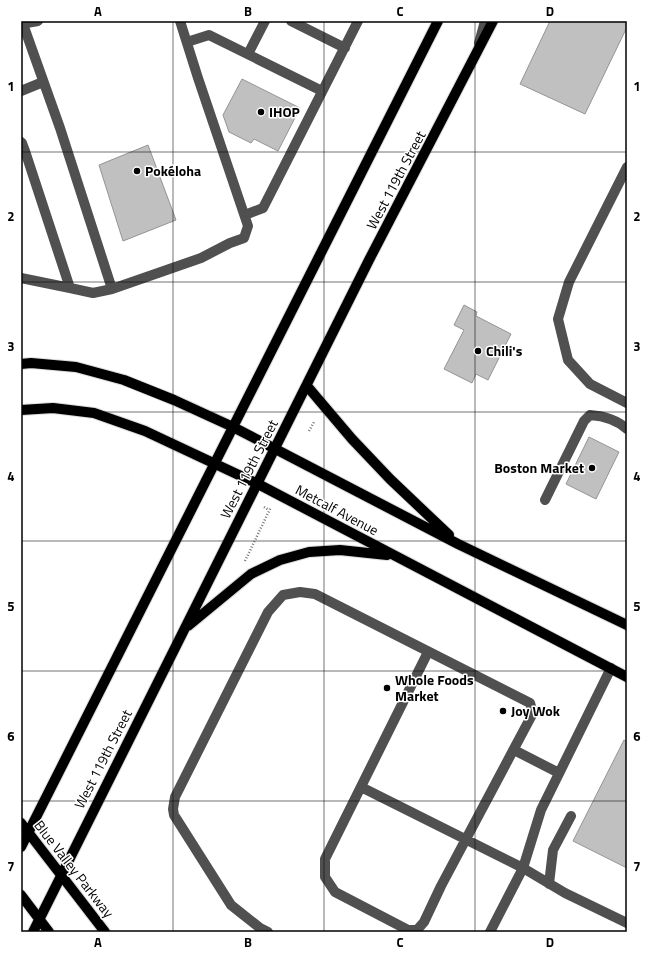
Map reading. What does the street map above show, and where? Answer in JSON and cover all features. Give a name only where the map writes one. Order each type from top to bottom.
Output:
[{"type":"main road","points":[[21,847],[438,21]]},
{"type":"main road","name":"West 119th Street","points":[[33,932],[370,260],[493,21]]},
{"type":"main road","name":"Metcalf Avenue","points":[[21,364],[31,363],[76,367],[124,380],[180,403],[233,427],[458,544],[627,625]]},
{"type":"main road","points":[[307,386],[352,439],[390,479],[458,544]]},
{"type":"main road","name":"Metcalf Avenue","points":[[21,410],[53,408],[94,413],[145,431],[258,484],[627,677]]},
{"type":"main road","points":[[185,628],[252,574],[280,560],[309,552],[340,550],[393,555]]},
{"type":"main road","name":"Blue Valley Parkway","points":[[21,823],[105,932]]},
{"type":"main road","points":[[21,895],[49,932]]},
{"type":"lane","points":[[38,21],[22,24],[43,82],[112,289]]},
{"type":"lane","points":[[21,278],[93,293],[112,289],[201,258],[230,243],[244,238],[248,226],[180,21]]},
{"type":"lane","points":[[248,54],[265,21]]},
{"type":"lane","points":[[291,21],[344,48]]},
{"type":"lane","points":[[245,216],[263,208],[358,21]]},
{"type":"lane","points":[[473,62],[485,21]]},
{"type":"lane","points":[[187,42],[209,35],[322,91]]},
{"type":"lane","points":[[21,90],[43,82]]},
{"type":"lane","points":[[21,142],[24,147],[70,288]]},
{"type":"lane","points":[[627,167],[569,282],[558,318],[568,360],[590,384],[627,403]]},
{"type":"lane","points":[[545,500],[584,421],[590,415],[602,416],[621,424],[627,429]]},
{"type":"lane","points":[[268,932],[260,928],[231,905],[174,815],[173,810],[175,797],[268,612],[283,595],[300,592],[314,594],[530,703],[533,713],[441,886],[424,922],[417,930],[408,930],[335,892],[325,877],[325,859],[428,652]]},
{"type":"lane","points":[[490,932],[523,868],[540,810],[611,668]]},
{"type":"lane","points":[[514,750],[559,773]]},
{"type":"lane","points":[[361,787],[523,868],[564,893],[627,923]]},
{"type":"lane","points":[[549,884],[553,850],[571,816]]},
{"type":"path","points":[[309,431],[314,422]]},
{"type":"path","points":[[247,567],[244,562],[270,509],[264,507]]},
{"type":"building","points":[[550,21],[627,21],[627,27],[585,114],[520,84]]},
{"type":"building","name":"IHOP","points":[[242,79],[300,108],[278,151],[254,139],[251,143],[229,132],[223,115]]},
{"type":"building","points":[[148,145],[176,220],[123,241],[99,165]]},
{"type":"building","name":"Chili's","points":[[464,305],[477,312],[476,316],[511,334],[488,380],[476,374],[472,383],[444,369],[464,330],[454,325]]},
{"type":"building","name":"Boston Market","points":[[589,437],[619,452],[596,499],[566,484]]},
{"type":"building","points":[[624,740],[627,742],[627,868],[573,841]]},
{"type":"place","name":"IHOP","points":[[261,112]]},
{"type":"place","name":"Pokéloha","points":[[137,171]]},
{"type":"place","name":"Chili's","points":[[478,351]]},
{"type":"place","name":"Boston Market","points":[[592,468]]},
{"type":"place","name":"Whole Foods Market","points":[[387,688]]},
{"type":"place","name":"Joy Wok","points":[[503,711]]}]
